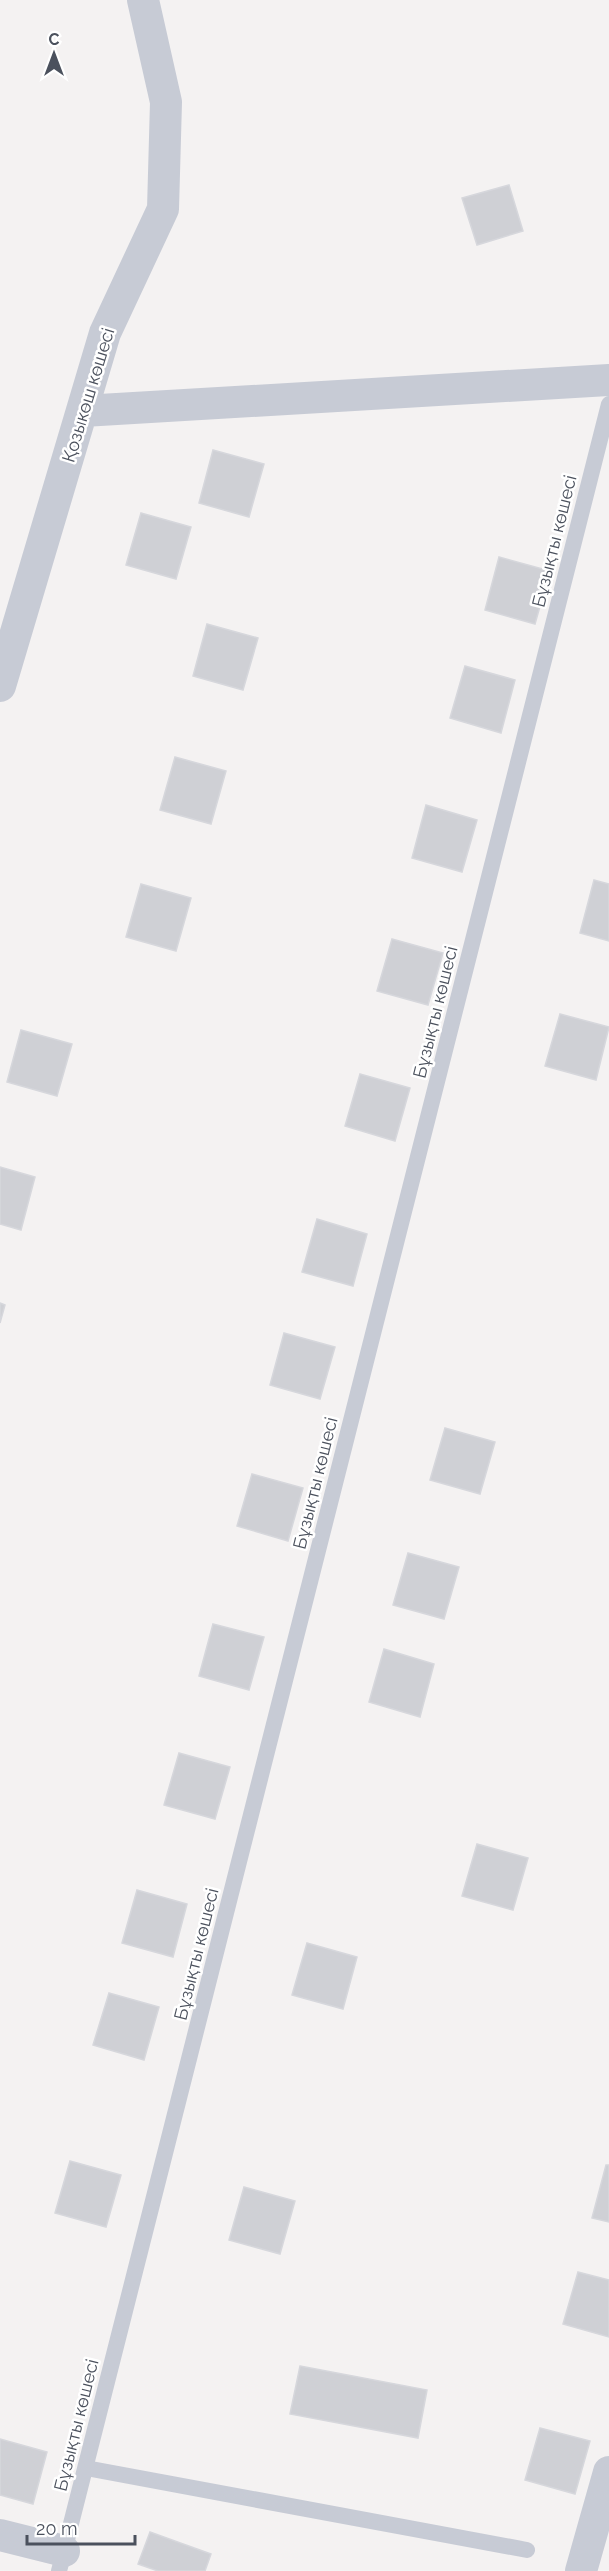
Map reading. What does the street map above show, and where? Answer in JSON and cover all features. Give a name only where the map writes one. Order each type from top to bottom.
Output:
[{"type":"street","name":"Қозыкөш көшесі","points":[[0,686],[105,333],[162,209],[166,102],[143,0]]},
{"type":"street","points":[[83,411],[609,381]]},
{"type":"street","points":[[581,2571],[609,2472]]},
{"type":"street","points":[[0,2535],[62,2561]]},
{"type":"lane","name":"Бұзықты көшесі","points":[[62,2561],[609,404]]},
{"type":"lane","points":[[86,2468],[527,2550]]},
{"type":"building","points":[[509,185],[523,231],[477,245],[462,198]]},
{"type":"building","points":[[213,450],[264,464],[249,517],[199,503]]},
{"type":"building","points":[[141,513],[191,527],[176,579],[126,565]]},
{"type":"building","points":[[499,557],[550,571],[535,624],[485,610]]},
{"type":"building","points":[[207,624],[258,638],[243,690],[193,676]]},
{"type":"building","points":[[465,666],[515,680],[501,733],[450,718]]},
{"type":"building","points":[[175,757],[226,771],[211,824],[160,810]]},
{"type":"building","points":[[426,805],[477,820],[462,872],[412,858]]},
{"type":"building","points":[[594,880],[609,884],[609,941],[580,933]]},
{"type":"building","points":[[141,884],[191,898],[176,951],[126,937]]},
{"type":"building","points":[[392,939],[443,953],[428,1005],[377,991]]},
{"type":"building","points":[[560,1014],[609,1027],[596,1080],[545,1066]]},
{"type":"building","points":[[21,1030],[72,1044],[57,1096],[7,1082]]},
{"type":"building","points":[[360,1074],[410,1088],[395,1141],[345,1126]]},
{"type":"building","points":[[0,1167],[35,1177],[21,1230],[0,1224]]},
{"type":"building","points":[[317,1219],[367,1234],[353,1286],[302,1272]]},
{"type":"building","points":[[0,1303],[5,1305],[0,1323]]},
{"type":"building","points":[[284,1333],[335,1347],[320,1399],[270,1385]]},
{"type":"building","points":[[445,1428],[495,1442],[480,1494],[430,1480]]},
{"type":"building","points":[[252,1474],[303,1488],[288,1541],[237,1526]]},
{"type":"building","points":[[408,1553],[459,1567],[444,1619],[393,1605]]},
{"type":"building","points":[[213,1624],[264,1637],[249,1690],[199,1676]]},
{"type":"building","points":[[384,1649],[434,1664],[420,1717],[369,1702]]},
{"type":"building","points":[[179,1753],[230,1767],[215,1819],[164,1805]]},
{"type":"building","points":[[477,1844],[528,1858],[513,1910],[462,1896]]},
{"type":"building","points":[[137,1890],[187,1904],[173,1957],[122,1943]]},
{"type":"building","points":[[307,1943],[357,1957],[343,2009],[292,1995]]},
{"type":"building","points":[[109,1993],[159,2007],[144,2060],[93,2045]]},
{"type":"building","points":[[70,2161],[121,2175],[106,2227],[55,2213]]},
{"type":"building","points":[[606,2165],[609,2165],[609,2222],[592,2218]]},
{"type":"building","points":[[244,2187],[295,2201],[280,2254],[229,2240]]},
{"type":"building","points":[[578,2272],[609,2280],[609,2337],[563,2324]]},
{"type":"building","points":[[300,2366],[427,2390],[418,2438],[290,2414]]},
{"type":"building","points":[[540,2428],[590,2441],[575,2494],[525,2480]]},
{"type":"building","points":[[0,2439],[47,2452],[33,2504],[0,2495]]},
{"type":"building","points":[[150,2532],[211,2554],[205,2571],[158,2571],[138,2564]]}]
